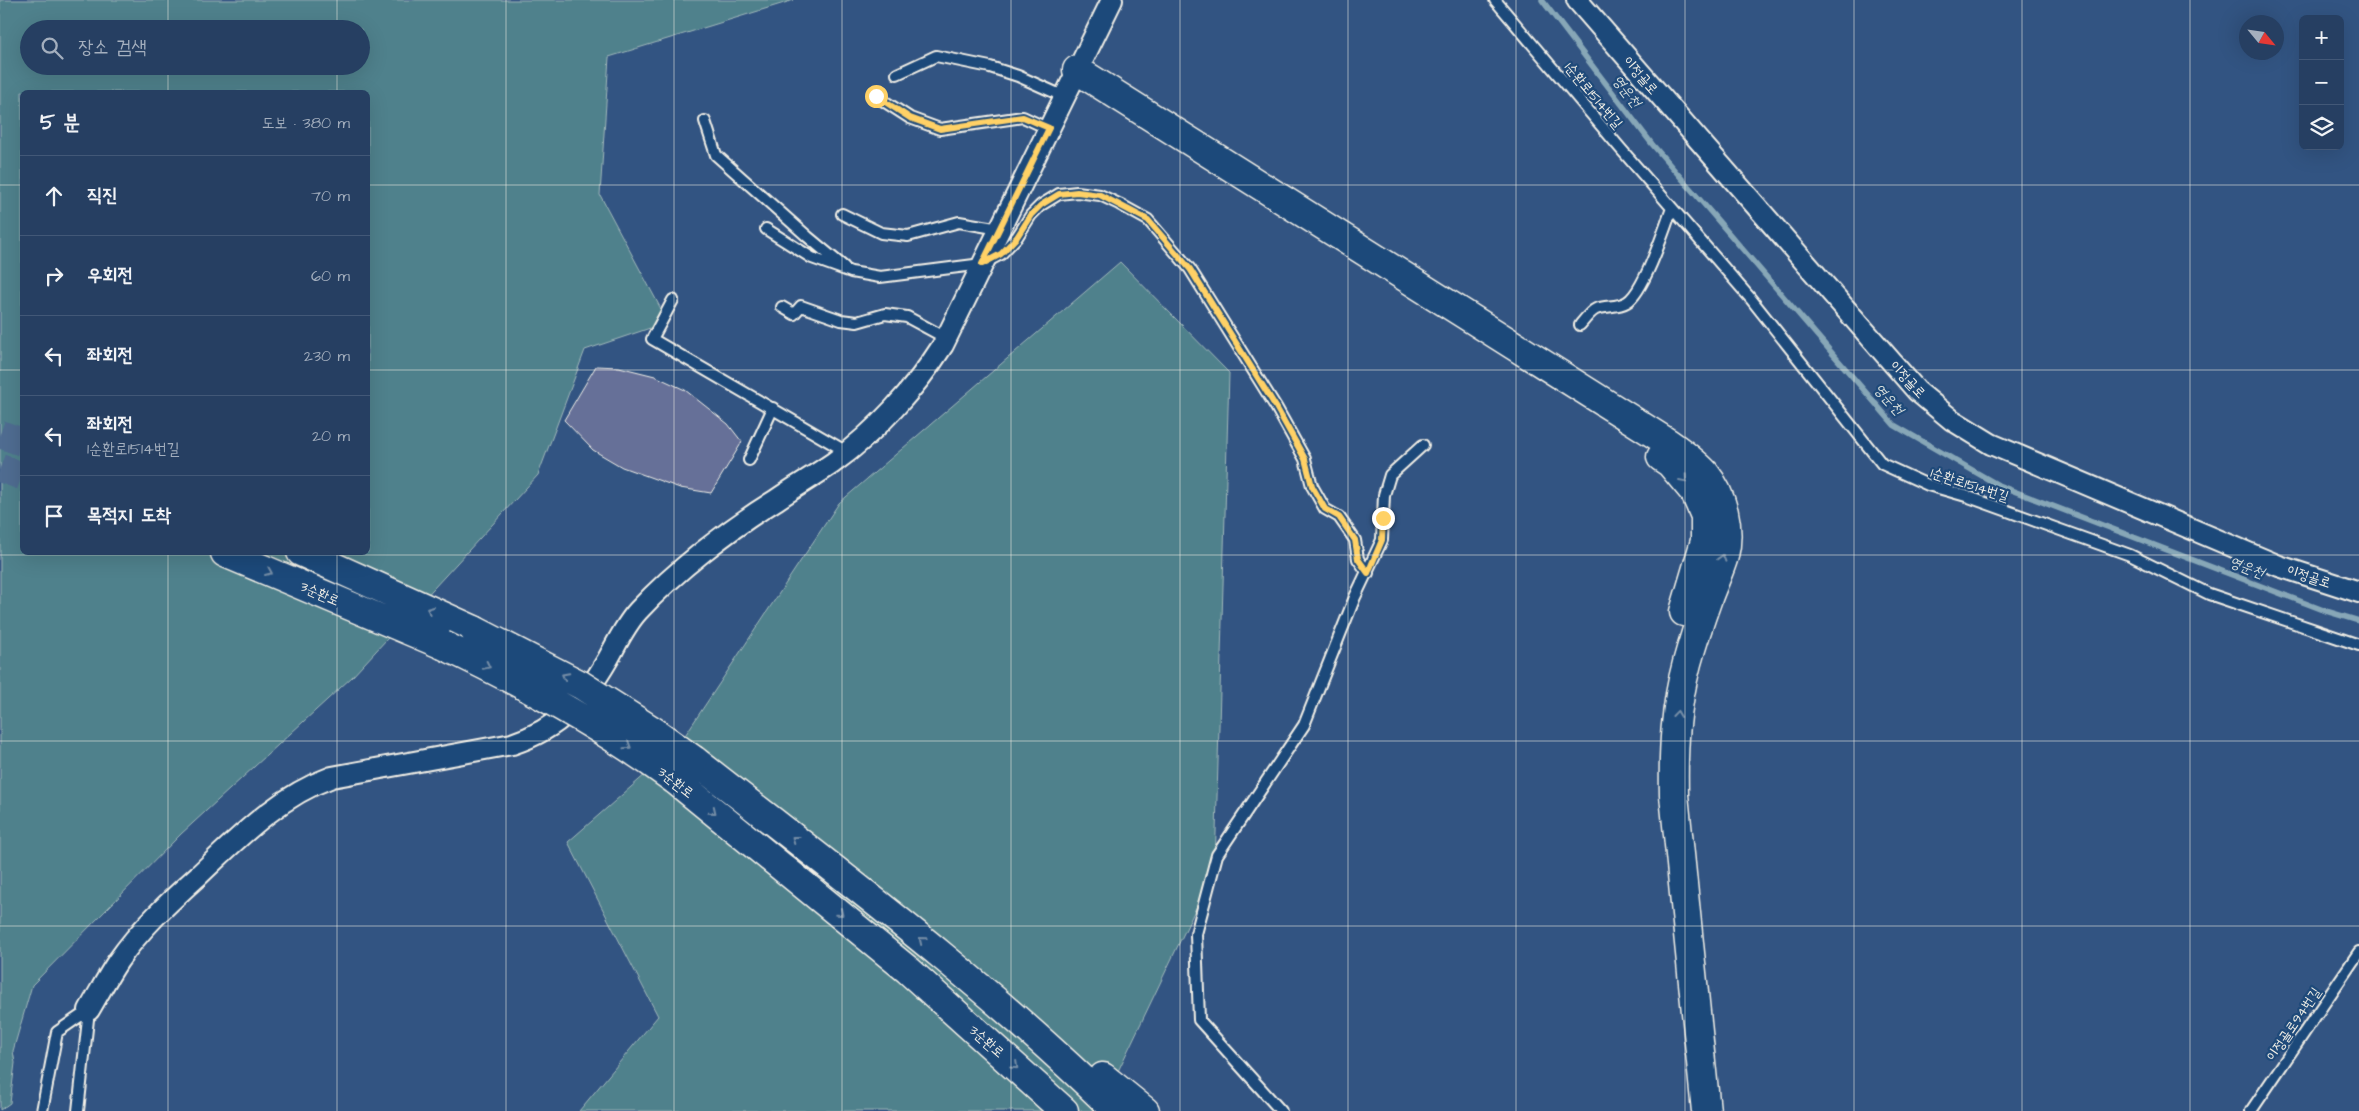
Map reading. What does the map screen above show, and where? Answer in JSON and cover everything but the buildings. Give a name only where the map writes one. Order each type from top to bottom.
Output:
[{"type":"highway","points":[[1071,83],[1592,411],[1670,463],[1695,493],[1705,516],[1705,541],[1667,664],[1658,706],[1656,748],[1689,1111]]},
{"type":"highway","points":[[1071,83],[1667,442],[1689,458],[1705,474],[1719,496],[1725,520],[1724,555],[1697,628],[1686,665],[1677,707],[1673,747],[1674,795],[1706,1111]]},
{"type":"highway","name":"3순환로","points":[[229,555],[443,645],[572,711],[637,752],[675,780],[908,970],[1064,1111]]},
{"type":"highway","name":"3순환로","points":[[308,555],[474,630],[581,685],[655,732],[836,870],[950,964],[1078,1074],[1116,1111]]},
{"type":"highway","points":[[950,964],[1118,1088],[1144,1111]]},
{"type":"street","points":[[89,1010],[119,960],[171,900],[240,836],[290,796],[310,785],[332,777],[512,744],[533,737],[564,718],[586,693],[623,632],[654,594],[736,528],[846,452],[896,405],[931,363],[946,338],[1112,0]]},
{"type":"street","name":"이정골로","points":[[1577,0],[1917,391],[1952,420],[1991,444],[2280,566],[2359,592]]},
{"type":"lane","name":"1순환로1514번길","points":[[1495,0],[1751,299],[1882,464],[1928,485],[1966,496],[2130,555],[2209,594],[2359,645]]},
{"type":"lane","points":[[897,74],[936,56],[990,67],[1018,76],[1071,83]]},
{"type":"lane","points":[[876,96],[910,118],[940,129],[1023,117],[1049,128]]},
{"type":"lane","points":[[705,121],[716,155],[808,237],[851,272]]},
{"type":"lane","points":[[766,229],[812,258],[851,272],[880,277],[982,264],[1001,254],[1017,237],[1031,215],[1041,205],[1059,194],[1077,192],[1100,195],[1148,220],[1190,269],[1276,407],[1305,459],[1312,486],[1325,509],[1339,517],[1355,540],[1358,559],[1368,573]]},
{"type":"lane","points":[[1580,325],[1595,309],[1620,306],[1629,301],[1638,289],[1660,244],[1672,208]]},
{"type":"lane","points":[[842,214],[881,233],[908,236],[959,222],[1000,229]]},
{"type":"lane","points":[[673,300],[652,339],[846,452]]},
{"type":"lane","points":[[782,307],[794,314],[801,306],[841,320],[857,322],[885,314],[907,318],[946,338]]},
{"type":"lane","points":[[749,460],[773,408]]},
{"type":"lane","points":[[1281,1111],[1199,1020],[1196,934],[1218,855],[1304,725],[1355,597],[1382,540],[1384,495],[1390,475],[1424,445]]},
{"type":"lane","name":"이정골로94번길","points":[[2251,1111],[2359,952]]},
{"type":"lane","points":[[42,1111],[57,1032],[89,1010]]},
{"type":"lane","points":[[78,1111],[89,1010]]},
{"type":"green space","points":[[0,0],[794,0],[609,57],[600,195],[668,322],[585,350],[538,475],[352,677],[181,834],[32,985],[13,1051],[15,1063],[10,1103],[0,1110]]},
{"type":"green space","points":[[1120,262],[1229,373],[1215,868],[1099,1111],[579,1111],[658,1016],[568,842],[678,746],[839,503]]},
{"type":"waterway","name":"영운천","points":[[1542,0],[1652,144],[1894,425],[1998,485],[2326,611],[2359,621]]},
{"type":"tunnel","points":[[0,434],[20,441]]},
{"type":"tunnel","points":[[0,468],[20,475]]},
{"type":"route","points":[[876,96],[910,118],[940,129],[1023,117],[1049,128],[982,264],[1001,254],[1017,237],[1031,215],[1041,205],[1059,194],[1077,192],[1100,195],[1148,220],[1190,269],[1276,407],[1305,459],[1312,486],[1325,509],[1339,517],[1355,540],[1358,559],[1368,573],[1382,540],[1383,518]]}]
